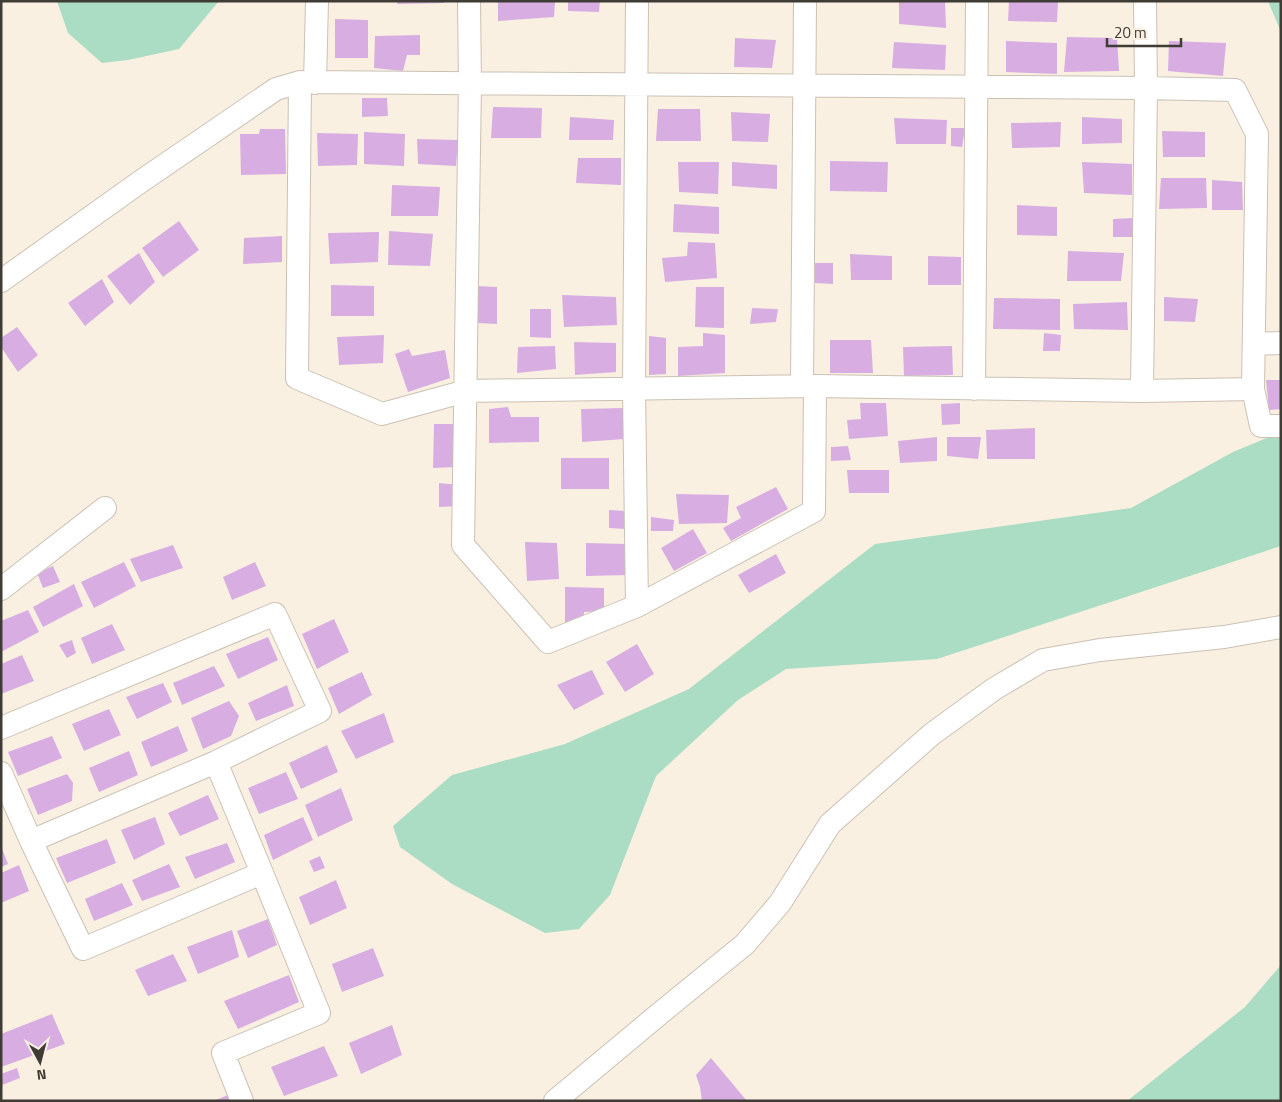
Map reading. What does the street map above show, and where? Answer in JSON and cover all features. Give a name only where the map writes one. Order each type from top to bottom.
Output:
[{"type":"street","points":[[317,1],[308,82],[297,378],[382,414],[466,391],[809,386],[1142,391],[1253,389]]},
{"type":"street","points":[[469,1],[470,83],[463,545],[548,642],[637,606],[814,511],[809,386],[804,86],[805,1]]},
{"type":"street","points":[[637,1],[634,388],[637,606]]},
{"type":"street","points":[[974,388],[977,1]]},
{"type":"street","points":[[1142,391],[1146,88],[1145,1]]},
{"type":"street","points":[[1,281],[140,182],[276,89],[308,82],[1235,90],[1257,134],[1253,389],[1261,426],[1281,426]]},
{"type":"street","points":[[1254,344],[1281,343]]},
{"type":"street","points":[[1,589],[105,508]]},
{"type":"street","points":[[1,728],[275,614],[320,711],[216,762],[31,840]]},
{"type":"street","points":[[555,1101],[746,944],[780,903],[830,824],[932,734],[994,689],[1043,660],[1100,650],[1224,637],[1281,627]]},
{"type":"street","points":[[216,762],[319,1013],[223,1053],[242,1101]]},
{"type":"street","points":[[1,773],[83,949],[262,873]]},
{"type":"green space","points":[[57,1],[219,1],[179,49],[128,60],[102,63],[68,33]]},
{"type":"green space","points":[[1268,1],[1281,1],[1281,32]]},
{"type":"green space","points":[[1281,432],[1281,546],[937,659],[786,669],[738,700],[656,776],[610,895],[579,929],[545,933],[452,884],[400,847],[393,826],[452,775],[565,744],[689,689],[875,544],[1131,508],[1233,452]]},
{"type":"green space","points":[[1281,965],[1281,1101],[1127,1101],[1245,1007]]},
{"type":"building","points":[[398,1],[444,1],[444,3],[397,4]]},
{"type":"building","points":[[498,1],[555,1],[554,17],[498,21]]},
{"type":"building","points":[[568,1],[600,1],[599,12],[568,11]]},
{"type":"building","points":[[899,1],[945,1],[946,28],[899,24]]},
{"type":"building","points":[[1009,1],[1058,1],[1057,22],[1008,21]]},
{"type":"building","points":[[335,19],[368,20],[368,58],[335,58]]},
{"type":"building","points":[[420,35],[420,55],[407,55],[403,71],[374,68],[375,36]]},
{"type":"building","points":[[1067,37],[1117,38],[1119,71],[1064,72]]},
{"type":"building","points":[[735,38],[776,40],[772,68],[734,67]]},
{"type":"building","points":[[1006,41],[1057,43],[1057,74],[1006,72]]},
{"type":"building","points":[[1169,41],[1226,43],[1223,76],[1168,71]]},
{"type":"building","points":[[894,42],[946,45],[945,70],[892,68]]},
{"type":"building","points":[[362,98],[387,98],[388,116],[362,117]]},
{"type":"building","points":[[493,107],[542,108],[541,138],[491,138]]},
{"type":"building","points":[[658,109],[700,109],[701,141],[656,141]]},
{"type":"building","points":[[731,112],[770,114],[768,142],[732,141]]},
{"type":"building","points":[[570,117],[614,120],[613,140],[569,140]]},
{"type":"building","points":[[1082,117],[1122,119],[1122,143],[1082,144]]},
{"type":"building","points":[[894,118],[947,120],[946,144],[896,144]]},
{"type":"building","points":[[1061,122],[1060,147],[1012,148],[1011,123]]},
{"type":"building","points":[[951,128],[965,128],[962,147],[951,146]]},
{"type":"building","points":[[260,129],[285,129],[286,174],[241,175],[240,134],[259,134]]},
{"type":"building","points":[[1162,131],[1205,132],[1205,157],[1163,157]]},
{"type":"building","points":[[364,132],[405,134],[404,166],[364,164]]},
{"type":"building","points":[[317,133],[358,134],[357,165],[318,166]]},
{"type":"building","points":[[417,139],[458,140],[456,166],[418,164]]},
{"type":"building","points":[[578,158],[621,158],[621,185],[576,183]]},
{"type":"building","points":[[830,161],[888,162],[887,192],[830,191]]},
{"type":"building","points":[[678,162],[719,162],[718,194],[679,192]]},
{"type":"building","points":[[732,162],[777,165],[777,189],[732,186]]},
{"type":"building","points":[[1082,162],[1132,164],[1132,195],[1084,193]]},
{"type":"building","points":[[1161,178],[1206,178],[1207,208],[1159,209]]},
{"type":"building","points":[[1212,180],[1242,182],[1243,210],[1212,210]]},
{"type":"building","points":[[392,185],[440,187],[438,216],[391,216]]},
{"type":"building","points":[[674,204],[719,207],[719,234],[673,232]]},
{"type":"building","points":[[1017,205],[1057,207],[1057,236],[1017,235]]},
{"type":"building","points":[[1133,218],[1133,237],[1113,237],[1113,219]]},
{"type":"building","points":[[179,221],[199,250],[163,277],[142,248]]},
{"type":"building","points":[[389,231],[433,234],[430,266],[388,265]]},
{"type":"building","points":[[379,232],[378,262],[330,264],[328,233]]},
{"type":"building","points":[[282,236],[282,262],[243,264],[244,238]]},
{"type":"building","points":[[688,242],[715,243],[717,278],[665,282],[662,258],[687,256]]},
{"type":"building","points":[[1068,251],[1124,253],[1121,281],[1067,281]]},
{"type":"building","points":[[139,253],[155,282],[130,305],[107,276]]},
{"type":"building","points":[[850,254],[892,256],[892,280],[851,280]]},
{"type":"building","points":[[928,256],[961,257],[961,285],[928,285]]},
{"type":"building","points":[[815,263],[833,263],[833,284],[815,283]]},
{"type":"building","points":[[102,279],[114,302],[85,326],[68,303]]},
{"type":"building","points":[[331,285],[374,286],[374,316],[331,316]]},
{"type":"building","points":[[477,286],[497,287],[497,324],[477,323]]},
{"type":"building","points":[[696,287],[724,287],[724,328],[695,327]]},
{"type":"building","points":[[562,295],[616,297],[617,325],[564,327]]},
{"type":"building","points":[[1164,297],[1198,299],[1195,322],[1164,321]]},
{"type":"building","points":[[994,298],[1060,299],[1060,330],[993,329]]},
{"type":"building","points":[[1127,302],[1128,330],[1074,329],[1073,304]]},
{"type":"building","points":[[752,308],[778,309],[776,322],[750,324]]},
{"type":"building","points":[[530,309],[551,309],[551,338],[530,337]]},
{"type":"building","points":[[17,327],[38,355],[18,372],[1,347],[1,338]]},
{"type":"building","points":[[703,333],[725,335],[725,373],[678,376],[678,347],[703,346]]},
{"type":"building","points":[[1044,333],[1061,335],[1060,351],[1043,351]]},
{"type":"building","points":[[384,335],[383,363],[339,365],[337,337]]},
{"type":"building","points":[[649,336],[666,338],[666,374],[649,375]]},
{"type":"building","points":[[830,340],[871,340],[873,373],[830,373]]},
{"type":"building","points":[[574,342],[616,343],[616,372],[575,375]]},
{"type":"building","points":[[555,346],[556,369],[517,373],[518,347]]},
{"type":"building","points":[[952,346],[953,375],[904,376],[903,347]]},
{"type":"building","points":[[409,349],[412,356],[445,350],[450,378],[408,392],[395,354]]},
{"type":"building","points":[[1266,380],[1281,380],[1281,409],[1269,410]]},
{"type":"building","points":[[860,403],[886,403],[888,436],[849,439],[847,420],[861,419]]},
{"type":"building","points":[[960,403],[960,424],[942,425],[941,404]]},
{"type":"building","points":[[508,407],[511,417],[539,417],[539,442],[489,443],[489,409]]},
{"type":"building","points":[[623,408],[625,439],[582,442],[581,409]]},
{"type":"building","points":[[434,424],[457,424],[456,467],[433,468]]},
{"type":"building","points":[[1035,428],[1035,459],[987,459],[986,430]]},
{"type":"building","points":[[937,437],[937,461],[900,463],[898,441]]},
{"type":"building","points":[[947,437],[981,437],[978,459],[947,456]]},
{"type":"building","points":[[848,446],[851,460],[831,461],[831,447]]},
{"type":"building","points":[[561,458],[609,458],[609,489],[561,489]]},
{"type":"building","points":[[847,470],[889,470],[889,493],[849,493]]},
{"type":"building","points":[[439,483],[458,485],[459,506],[439,507]]},
{"type":"building","points":[[776,487],[788,509],[731,541],[723,528],[741,518],[736,507]]},
{"type":"building","points":[[676,494],[729,495],[727,523],[679,524]]},
{"type":"building","points":[[609,510],[626,511],[626,529],[609,528]]},
{"type":"building","points":[[651,517],[674,520],[673,531],[651,531]]},
{"type":"building","points":[[693,529],[707,553],[674,571],[661,548]]},
{"type":"building","points":[[525,542],[557,543],[559,579],[527,581]]},
{"type":"building","points":[[586,543],[627,544],[629,575],[586,576]]},
{"type":"building","points":[[173,545],[183,568],[141,582],[130,559]]},
{"type":"building","points":[[776,554],[786,573],[749,593],[738,575]]},
{"type":"building","points":[[124,562],[136,586],[94,608],[81,582]]},
{"type":"building","points":[[255,562],[266,586],[232,600],[223,577]]},
{"type":"building","points":[[53,566],[60,582],[43,588],[37,573]]},
{"type":"building","points":[[74,584],[83,606],[43,627],[33,607]]},
{"type":"building","points":[[565,587],[604,588],[604,611],[584,612],[584,619],[565,623]]},
{"type":"building","points":[[28,610],[39,632],[1,652],[1,621]]},
{"type":"building","points":[[334,619],[349,652],[317,669],[302,634]]},
{"type":"building","points":[[112,624],[125,650],[92,664],[81,638]]},
{"type":"building","points":[[268,637],[278,660],[238,679],[226,654]]},
{"type":"building","points":[[72,640],[76,653],[67,658],[59,645]]},
{"type":"building","points":[[637,644],[654,674],[625,692],[606,662]]},
{"type":"building","points":[[22,655],[34,681],[1,694],[1,664]]},
{"type":"building","points":[[214,666],[225,686],[182,705],[173,683]]},
{"type":"building","points":[[592,670],[604,694],[574,710],[557,685]]},
{"type":"building","points":[[362,672],[372,695],[339,714],[328,688]]},
{"type":"building","points":[[163,683],[172,702],[137,719],[126,697]]},
{"type":"building","points":[[287,685],[294,706],[256,721],[248,703]]},
{"type":"building","points":[[229,701],[239,716],[231,736],[203,749],[191,718]]},
{"type":"building","points":[[109,709],[121,735],[84,751],[72,724]]},
{"type":"building","points":[[384,713],[394,742],[356,759],[341,731]]},
{"type":"building","points":[[178,726],[188,751],[151,767],[141,742]]},
{"type":"building","points":[[52,736],[62,758],[18,776],[8,752]]},
{"type":"building","points":[[327,745],[338,772],[301,789],[289,763]]},
{"type":"building","points":[[129,751],[138,775],[99,792],[89,768]]},
{"type":"building","points":[[286,772],[298,799],[259,814],[248,788]]},
{"type":"building","points":[[67,774],[73,783],[72,801],[38,815],[27,789]]},
{"type":"building","points":[[341,788],[353,820],[318,837],[305,805]]},
{"type":"building","points":[[208,795],[219,819],[180,836],[168,813]]},
{"type":"building","points":[[155,817],[165,844],[134,860],[121,830]]},
{"type":"building","points":[[303,817],[313,840],[273,860],[264,835]]},
{"type":"building","points":[[107,839],[116,863],[67,883],[56,858]]},
{"type":"building","points":[[227,843],[235,862],[195,879],[185,857]]},
{"type":"building","points":[[1,846],[8,864],[1,867]]},
{"type":"building","points":[[320,856],[325,868],[314,872],[309,861]]},
{"type":"building","points":[[169,864],[180,887],[142,901],[132,880]]},
{"type":"building","points":[[19,865],[29,891],[1,903],[1,873]]},
{"type":"building","points":[[336,880],[347,908],[310,925],[299,897]]},
{"type":"building","points":[[122,883],[133,905],[94,921],[85,899]]},
{"type":"building","points":[[268,919],[277,945],[248,958],[237,931]]},
{"type":"building","points":[[232,930],[239,957],[198,974],[187,947]]},
{"type":"building","points":[[373,948],[384,976],[342,992],[332,964]]},
{"type":"building","points":[[173,954],[187,981],[148,996],[135,970]]},
{"type":"building","points":[[289,975],[299,1002],[238,1029],[224,1001]]},
{"type":"building","points":[[52,1014],[65,1044],[1,1067],[1,1034]]},
{"type":"building","points":[[392,1025],[402,1055],[361,1074],[349,1043]]},
{"type":"building","points":[[324,1046],[338,1076],[284,1096],[271,1067]]},
{"type":"building","points":[[711,1058],[747,1101],[702,1101],[696,1075]]},
{"type":"building","points":[[17,1068],[20,1078],[2,1085],[1,1074]]},
{"type":"building","points":[[230,1094],[233,1101],[214,1101]]}]
